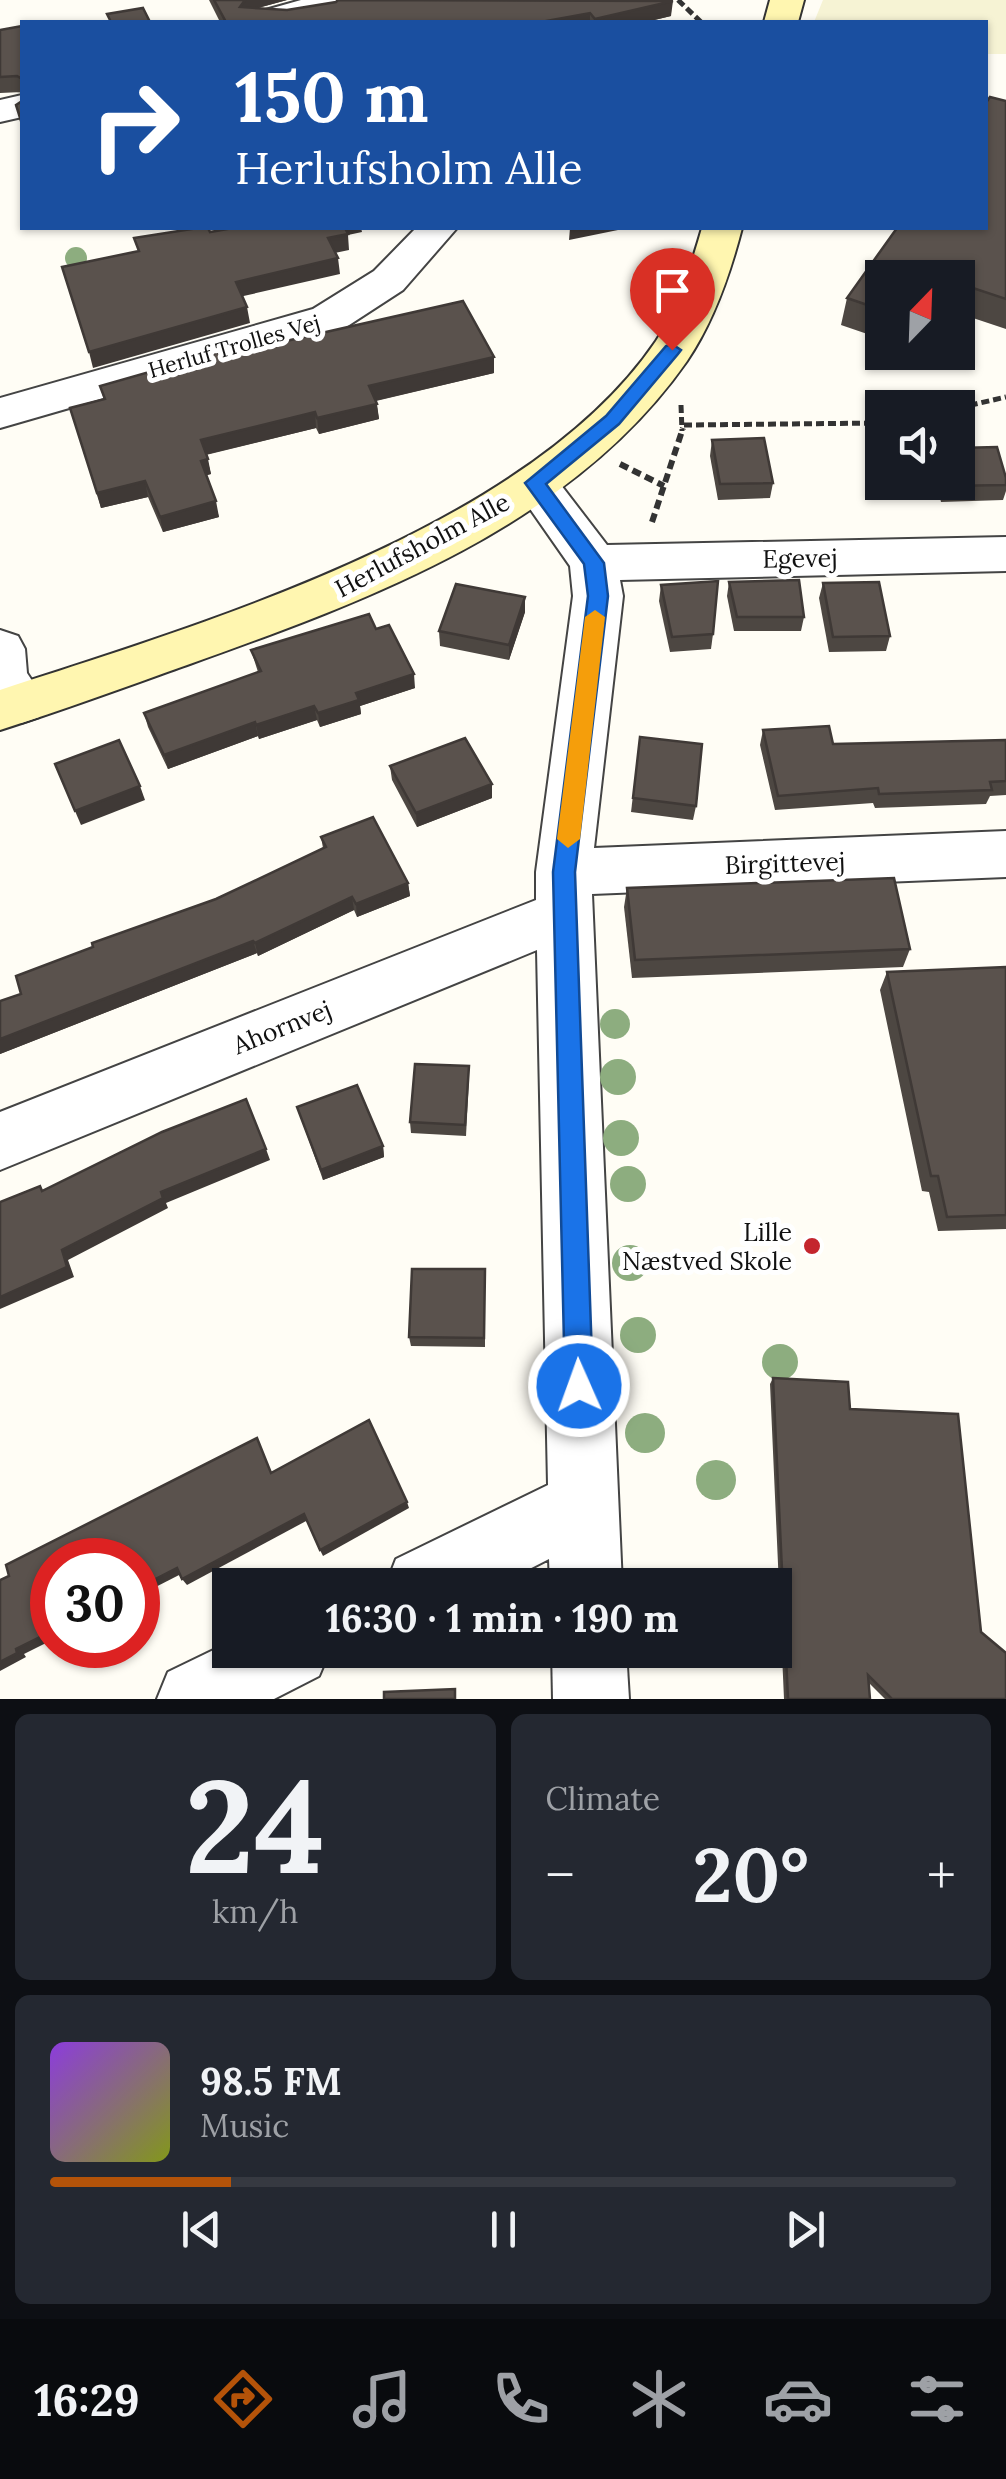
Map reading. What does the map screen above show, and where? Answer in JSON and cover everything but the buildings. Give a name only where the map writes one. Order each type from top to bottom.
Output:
[{"type":"street","points":[[271,20],[339,0]]},
{"type":"street","name":"Herluf Trolles Vej","points":[[0,413],[328,320],[384,287],[435,230]]},
{"type":"street","name":"Herlufsholm Alle","points":[[10,707],[332,593],[472,524],[535,483],[613,420],[672,350],[714,257],[721,230]]},
{"type":"street","points":[[535,483],[617,562],[598,596],[564,893],[585,1568]]},
{"type":"street","name":"Egevej","points":[[617,562],[1006,554]]},
{"type":"street","points":[[0,649],[10,707]]},
{"type":"street","name":"Birgittevej","points":[[564,893],[1006,854]]},
{"type":"street","name":"Ahornvej","points":[[0,1141],[564,893]]},
{"type":"street","points":[[456,1568],[583,1504]]},
{"type":"street","points":[[195,1699],[256,1668]]},
{"type":"street","points":[[590,1668],[592,1699]]},
{"type":"path","points":[[678,0],[699,20]]},
{"type":"path","points":[[617,562],[684,425],[672,350]]},
{"type":"path","points":[[975,404],[1006,397]]},
{"type":"path","points":[[684,425],[865,422]]},
{"type":"shaded area","points":[[823,0],[1006,0],[1006,54],[988,54],[988,20],[815,20]]},
{"type":"slow traffic","points":[[568,839],[595,617]]},
{"type":"place","name":"Lille Næstved Skole","points":[[812,1246]]},
{"type":"route","points":[[579,1386],[564,872],[598,596],[594,563],[535,483],[613,420],[672,350]]}]
